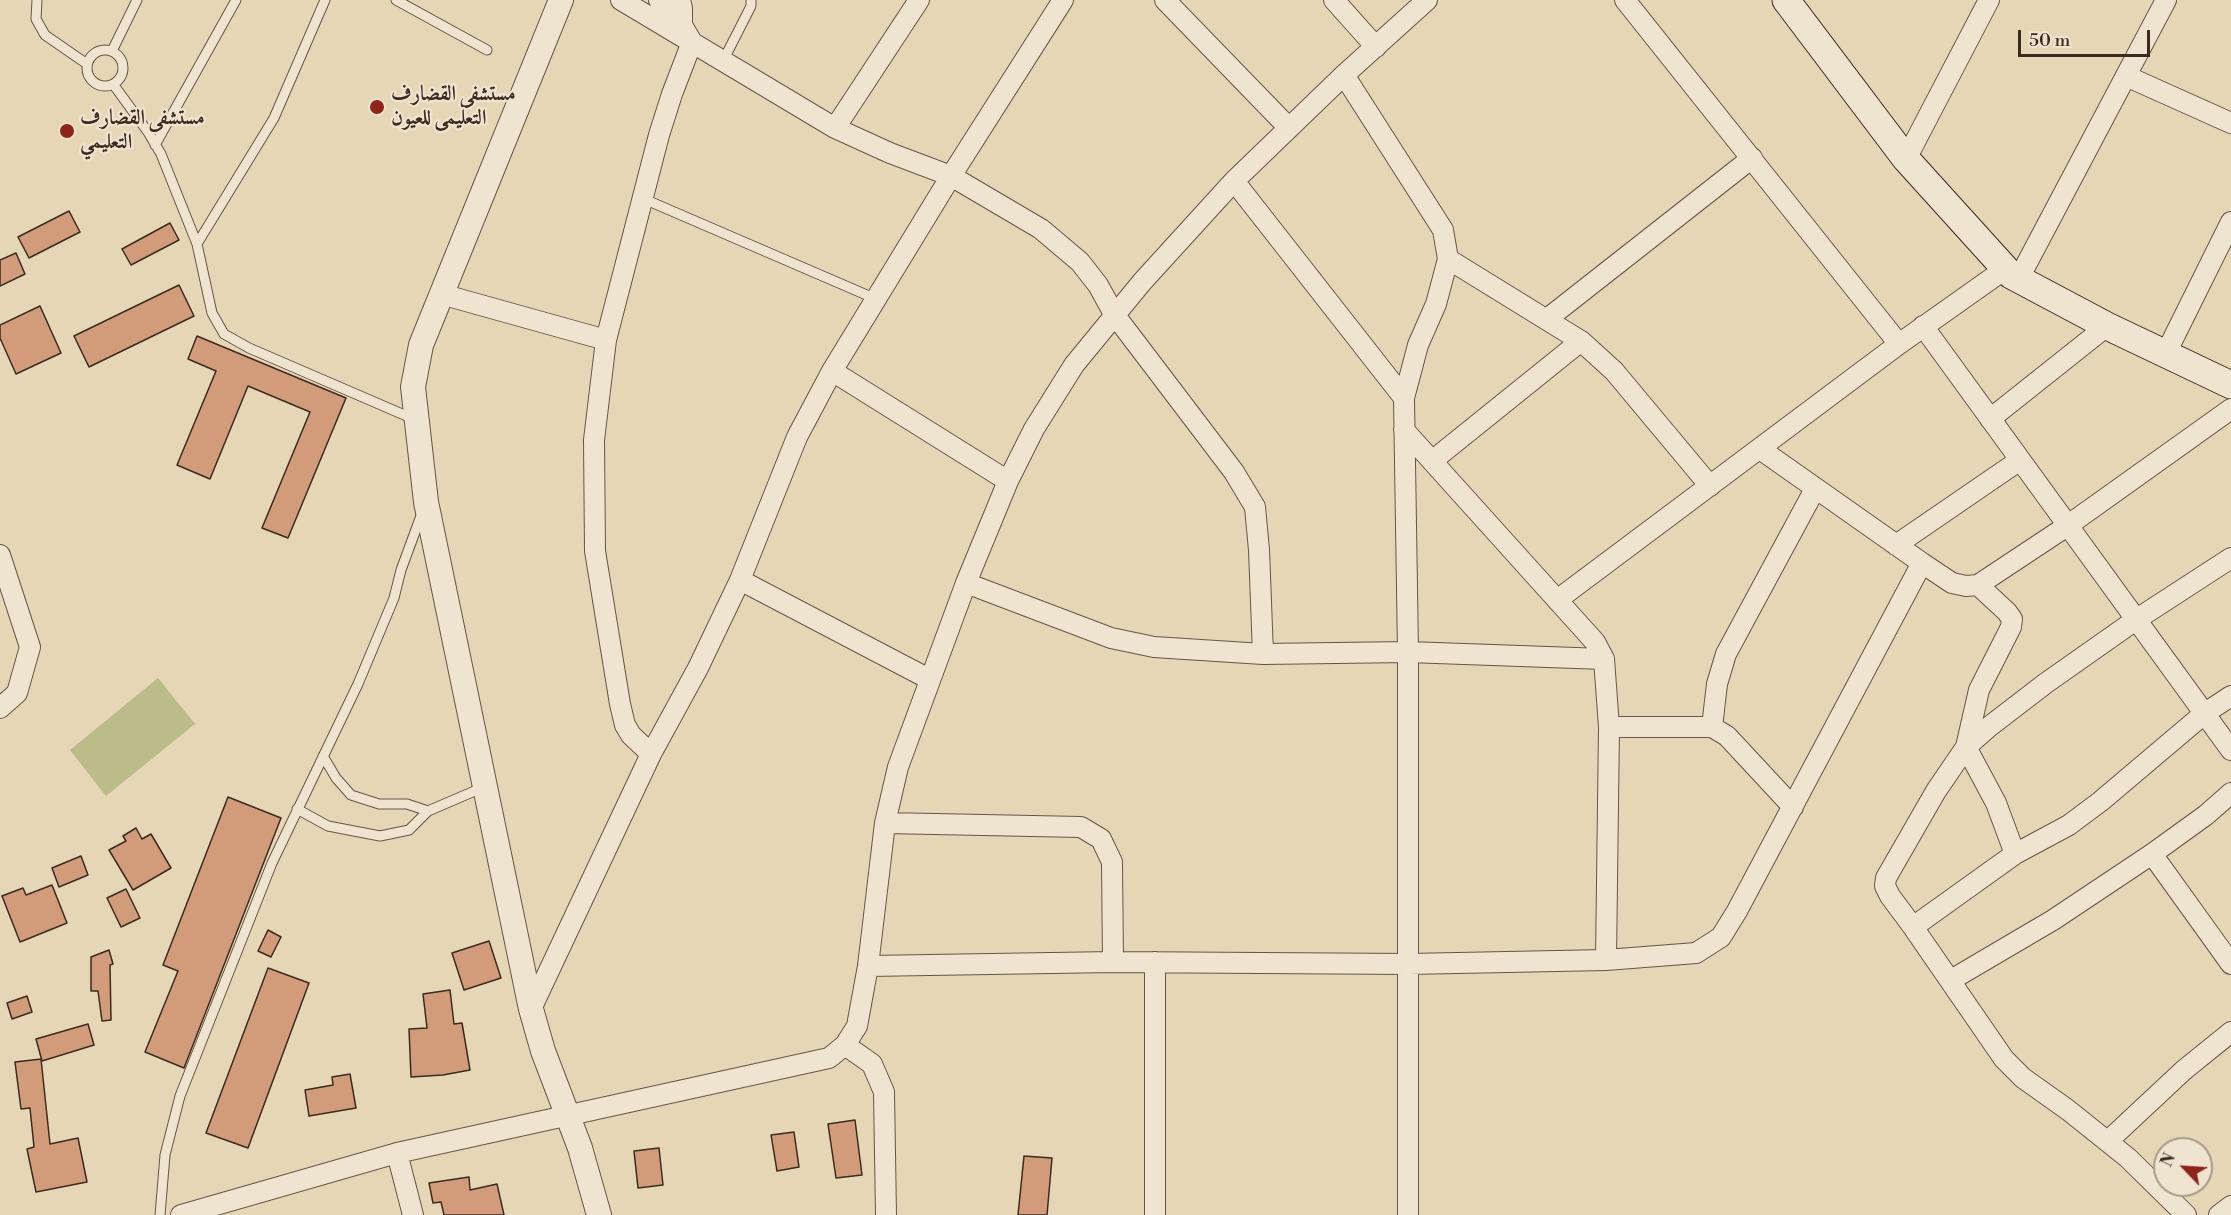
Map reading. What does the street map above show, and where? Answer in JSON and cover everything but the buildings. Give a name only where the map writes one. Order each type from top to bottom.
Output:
[{"type":"main road","points":[[1786,0],[1906,159],[2012,274],[2107,326],[2231,385]]},
{"type":"street","points":[[561,0],[421,345],[413,387],[426,502],[531,1009],[556,1089],[569,1116],[599,1215]]},
{"type":"street","points":[[621,0],[835,128],[890,153],[951,176],[1041,229],[1080,262],[1098,285],[1114,314],[1234,472],[1255,507],[1263,654]]},
{"type":"street","points":[[659,0],[667,14],[682,25],[692,42]]},
{"type":"street","points":[[680,0],[682,25]]},
{"type":"street","points":[[835,128],[919,0]]},
{"type":"street","points":[[531,1009],[651,754],[698,668],[740,580],[797,437],[832,371],[951,176],[1063,0]]},
{"type":"street","points":[[1165,0],[1289,129]]},
{"type":"street","points":[[1334,0],[1376,46]]},
{"type":"street","points":[[181,1215],[397,1153],[829,1058],[845,1045],[857,1026],[868,966],[885,823],[898,767],[966,582],[1008,481],[1034,429],[1074,365],[1114,314],[1234,181],[1426,0]]},
{"type":"street","points":[[1625,0],[1899,344]]},
{"type":"street","points":[[1906,159],[1989,0]]},
{"type":"street","points":[[1557,600],[1899,344],[1923,327],[2012,274],[2126,76],[2166,0]]},
{"type":"street","points":[[651,754],[631,735],[625,725],[595,551],[594,440],[606,340],[662,125],[692,42]]},
{"type":"street","points":[[1344,75],[1443,230],[1448,259],[1436,304],[1418,345],[1404,399],[1408,652],[1408,1215]]},
{"type":"street","points":[[2126,76],[2231,123]]},
{"type":"street","points":[[1547,319],[1752,158]]},
{"type":"street","points":[[1234,181],[1404,399]]},
{"type":"street","points":[[2166,353],[2231,222]]},
{"type":"street","points":[[1448,259],[1581,340],[1614,370],[1710,486]]},
{"type":"street","points":[[441,294],[606,340]]},
{"type":"street","points":[[1990,419],[2107,326]]},
{"type":"street","points":[[1923,327],[2231,750]]},
{"type":"street","points":[[1432,461],[1581,340]]},
{"type":"street","points":[[832,371],[1008,481]]},
{"type":"street","points":[[1760,449],[1952,583],[1966,586],[1978,585],[2067,526],[2231,409]]},
{"type":"street","points":[[1404,430],[1595,642],[1604,659],[1609,727],[1606,960]]},
{"type":"street","points":[[1896,545],[2020,460]]},
{"type":"street","points":[[1712,728],[1717,684],[1726,654],[1815,489]]},
{"type":"street","points":[[0,555],[30,647],[17,693],[0,708]]},
{"type":"street","points":[[2186,1215],[2128,1158],[2023,1078],[2004,1059],[1885,886],[1886,878],[1936,790],[1966,747],[2046,683],[2137,619],[2231,558]]},
{"type":"street","points":[[868,966],[1113,962],[1408,964],[1606,960],[1696,953],[1721,937],[1737,911],[1922,563]]},
{"type":"street","points":[[740,580],[929,679]]},
{"type":"street","points":[[966,582],[1111,638],[1154,647],[1263,654],[1408,652],[1604,659]]},
{"type":"street","points":[[1978,585],[2007,612],[2012,620],[2011,627],[1979,690],[1966,747],[1996,803],[2014,854]]},
{"type":"street","points":[[1913,927],[2014,854],[2077,819],[2205,713],[2231,696]]},
{"type":"street","points":[[1609,727],[1712,728],[1727,736],[1793,807]]},
{"type":"street","points":[[1951,980],[2053,920],[2152,854],[2206,815],[2231,793]]},
{"type":"street","points":[[885,823],[1081,826],[1101,838],[1112,862],[1113,962]]},
{"type":"street","points":[[2152,854],[2231,964]]},
{"type":"street","points":[[1155,962],[1155,1215]]},
{"type":"street","points":[[2108,1142],[2184,1070],[2231,1032]]},
{"type":"street","points":[[845,1045],[873,1064],[884,1092],[886,1215]]},
{"type":"street","points":[[397,1153],[412,1215]]},
{"type":"street","points":[[2219,1215],[2231,1206]]},
{"type":"lane","points":[[37,0],[36,19],[45,34],[87,64]]},
{"type":"lane","points":[[112,51],[137,0]]},
{"type":"lane","points":[[155,145],[236,0]]},
{"type":"lane","points":[[197,244],[274,118],[325,0]]},
{"type":"lane","points":[[396,0],[487,50]]},
{"type":"lane","points":[[723,61],[752,0]]},
{"type":"lane","points":[[101,50],[112,51],[120,58],[123,67],[120,78],[113,84],[102,86],[93,82],[87,74],[87,64],[92,55],[101,50]]},
{"type":"lane","points":[[113,84],[155,145],[197,244],[212,313],[224,334],[249,348],[416,420]]},
{"type":"lane","points":[[644,199],[876,299]]},
{"type":"lane","points":[[160,1215],[165,1155],[180,1096],[272,863],[358,684],[389,608],[426,502]]},
{"type":"lane","points":[[323,756],[336,778],[351,795],[379,804],[407,804],[428,811]]},
{"type":"lane","points":[[297,809],[328,826],[380,836],[409,830],[428,811],[486,786]]},
{"type":"green space","points":[[158,678],[195,724],[106,796],[70,750]]},
{"type":"place","name":"مستشفى القضارف التعليمى للعيون","points":[[377,107]]},
{"type":"place","name":"مستشفى القضارف التعليمي","points":[[67,131]]}]
